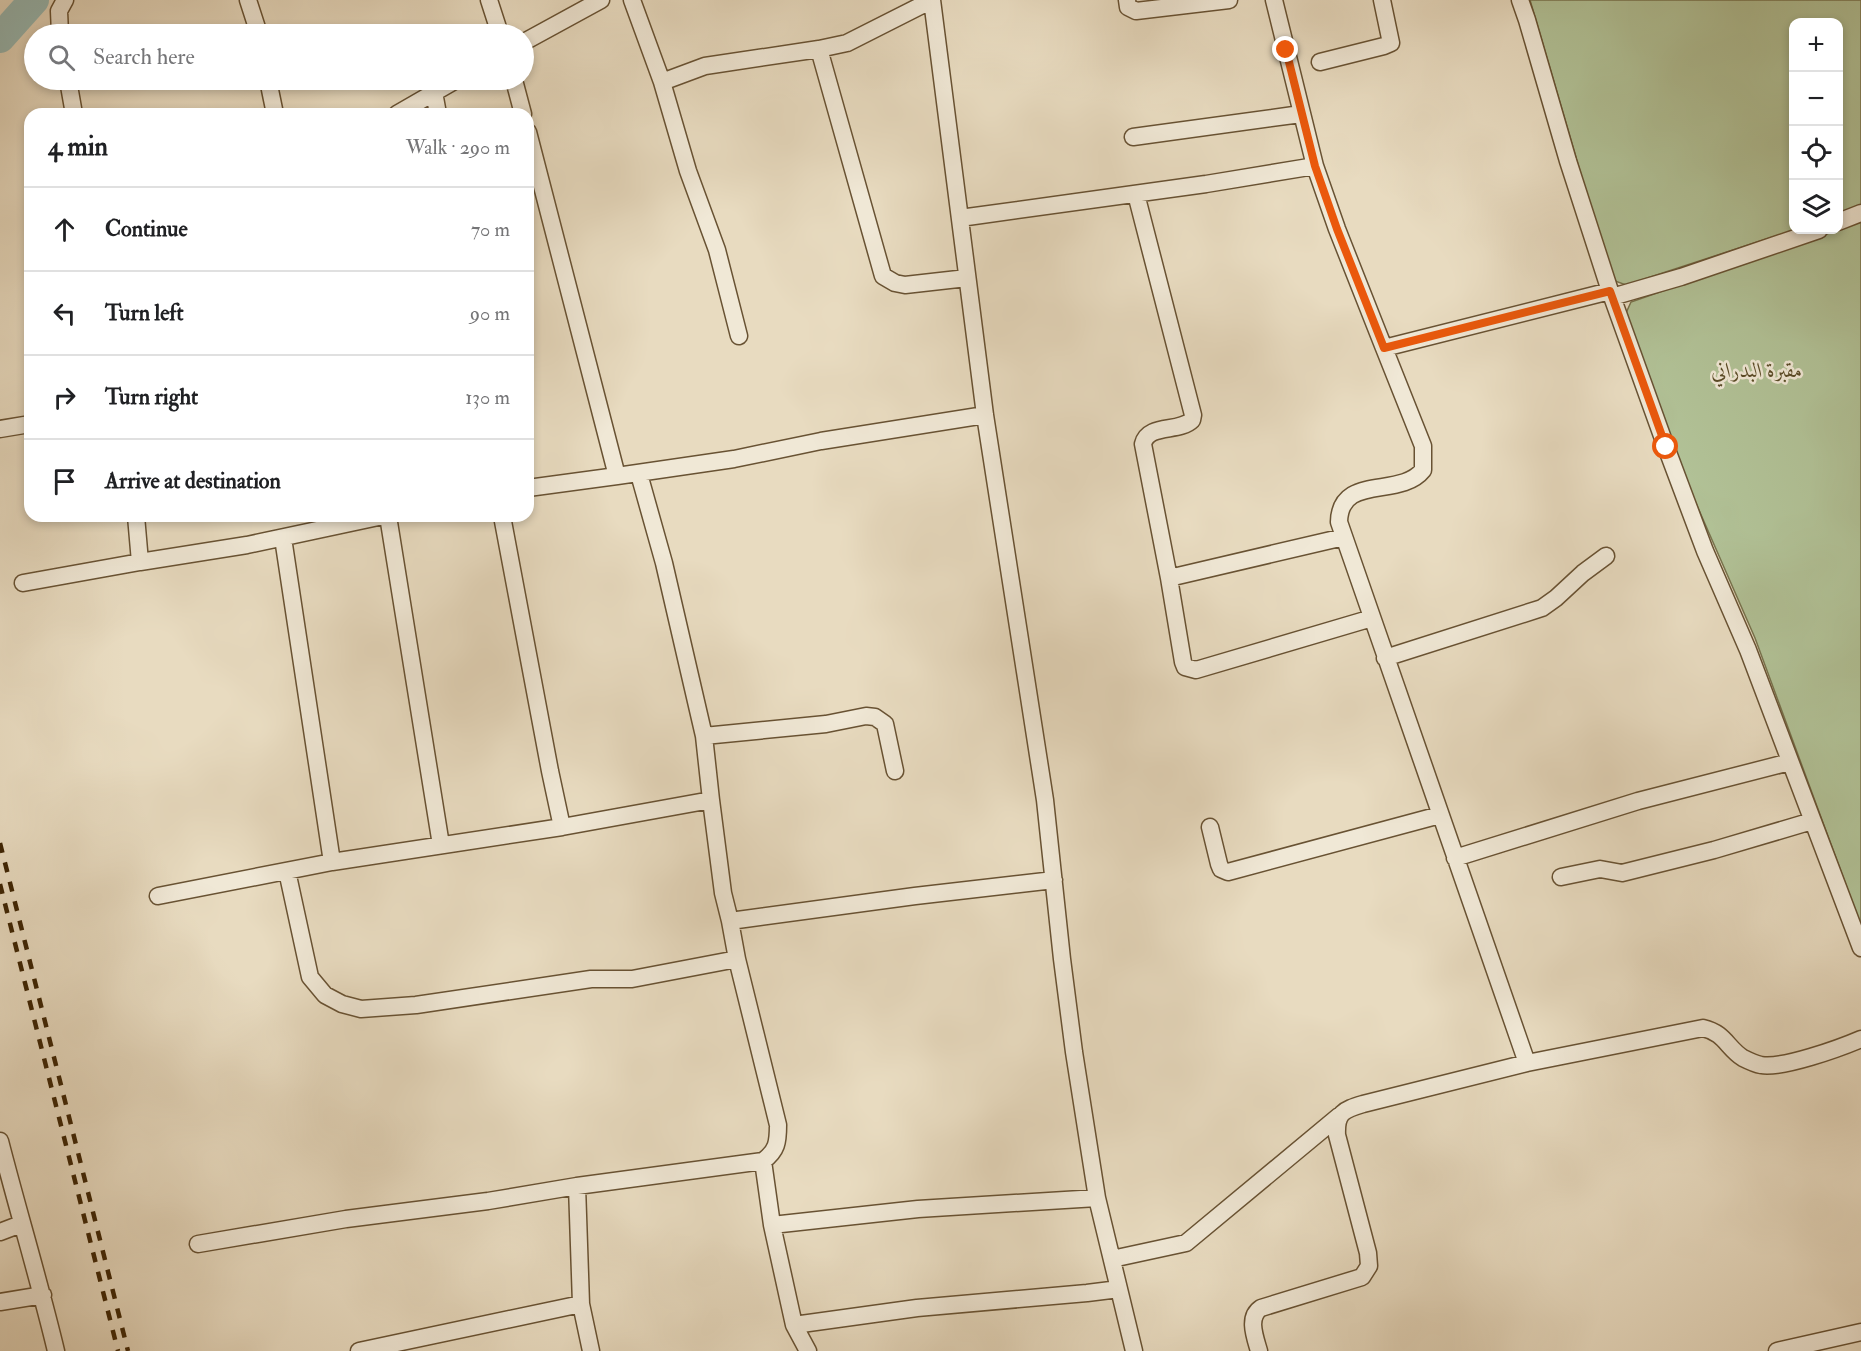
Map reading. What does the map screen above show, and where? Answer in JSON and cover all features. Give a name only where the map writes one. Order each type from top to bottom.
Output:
[{"type":"street","points":[[60,24],[59,12],[65,0]]},
{"type":"street","points":[[248,0],[256,24]]},
{"type":"street","points":[[489,0],[497,24]]},
{"type":"street","points":[[534,37],[602,0]]},
{"type":"street","points":[[632,0],[662,82],[688,171],[717,250],[739,336]]},
{"type":"street","points":[[662,82],[705,66],[847,43],[932,0],[985,415],[1045,800],[1073,1040],[1098,1198],[1134,1351]]},
{"type":"street","points":[[1127,0],[1128,7],[1136,12],[1229,0]]},
{"type":"street","points":[[1274,0],[1315,166],[1337,229],[1423,446],[1425,464],[1423,470],[1412,480],[1357,493],[1345,500],[1339,510],[1339,522],[1527,1063]]},
{"type":"street","points":[[1320,62],[1391,43],[1382,0]]},
{"type":"street","points":[[1520,0],[1611,294],[1666,447],[1706,551],[1748,650],[1861,948]]},
{"type":"street","points":[[819,49],[883,276],[895,283],[905,285],[967,278]]},
{"type":"street","points":[[70,90],[73,108]]},
{"type":"street","points":[[270,90],[274,108]]},
{"type":"street","points":[[407,108],[438,90]]},
{"type":"street","points":[[517,90],[521,108]]},
{"type":"street","points":[[434,92],[437,108]]},
{"type":"street","points":[[1133,137],[1301,114]]},
{"type":"street","points":[[534,153],[617,476]]},
{"type":"street","points":[[960,218],[1315,166]]},
{"type":"street","points":[[1136,194],[1193,415],[1192,420],[1187,424],[1149,433],[1144,438],[1143,444],[1169,578],[1182,662],[1185,667],[1196,670],[1372,618]]},
{"type":"street","points":[[1843,220],[1861,213]]},
{"type":"street","points":[[1384,348],[1681,278],[1808,234]]},
{"type":"street","points":[[534,487],[734,459],[821,441],[985,415]]},
{"type":"street","points":[[0,429],[24,425]]},
{"type":"street","points":[[198,1244],[346,1219],[763,1161],[773,1153],[777,1145],[778,1125],[736,959],[723,893],[704,736],[664,563],[639,474]]},
{"type":"street","points":[[137,522],[140,562]]},
{"type":"street","points":[[23,583],[283,538],[355,522]]},
{"type":"street","points":[[383,522],[441,845]]},
{"type":"street","points":[[503,522],[562,827]]},
{"type":"street","points":[[1169,578],[1344,537]]},
{"type":"street","points":[[283,538],[333,862]]},
{"type":"street","points":[[1385,658],[1542,609],[1606,556]]},
{"type":"street","points":[[704,736],[826,724],[866,716],[875,717],[885,724],[895,771]]},
{"type":"street","points":[[1455,858],[1638,801],[1790,762]]},
{"type":"street","points":[[158,896],[333,862],[562,827],[711,800]]},
{"type":"street","points":[[1210,827],[1219,864],[1228,872],[1440,815]]},
{"type":"street","points":[[1561,877],[1600,869],[1622,873],[1714,850],[1812,821]]},
{"type":"street","points":[[287,871],[310,977],[325,995],[342,1004],[361,1008],[416,1005],[591,979],[632,979],[736,959]]},
{"type":"street","points":[[730,921],[1054,880]]},
{"type":"street","points":[[1112,1259],[1186,1243],[1345,1110],[1363,1104],[1527,1063],[1703,1028],[1713,1030],[1722,1036],[1740,1056],[1760,1065],[1769,1066],[1838,1049],[1861,1039]]},
{"type":"street","points":[[1259,1351],[1253,1331],[1257,1311],[1362,1277],[1369,1266],[1368,1253],[1337,1135],[1339,1116]]},
{"type":"street","points":[[0,1141],[21,1224],[43,1295],[56,1351]]},
{"type":"street","points":[[763,1161],[772,1225],[794,1325],[808,1351]]},
{"type":"street","points":[[578,1186],[581,1304],[591,1351]]},
{"type":"street","points":[[772,1225],[918,1209],[1098,1198]]},
{"type":"street","points":[[0,1232],[21,1224]]},
{"type":"street","points":[[794,1325],[917,1308],[1119,1289]]},
{"type":"street","points":[[0,1302],[43,1295]]},
{"type":"street","points":[[359,1351],[581,1304]]},
{"type":"street","points":[[1779,1351],[1861,1332]]},
{"type":"green space","points":[[1530,0],[1861,0],[1861,206],[1843,213],[1843,18],[1789,18],[1789,232],[1626,285],[1615,281],[1584,185]]},
{"type":"green space","name":"مقبرة البدراني","points":[[1861,222],[1861,926],[1755,638],[1684,476],[1626,313],[1631,302],[1826,234],[1843,234],[1843,228]]},
{"type":"waterway","points":[[0,38],[34,0]]},
{"type":"railway","points":[[0,843],[128,1351]]},
{"type":"railway","points":[[0,884],[118,1351]]},
{"type":"route","points":[[1286,50],[1315,166],[1384,348],[1610,291],[1666,447]]}]
